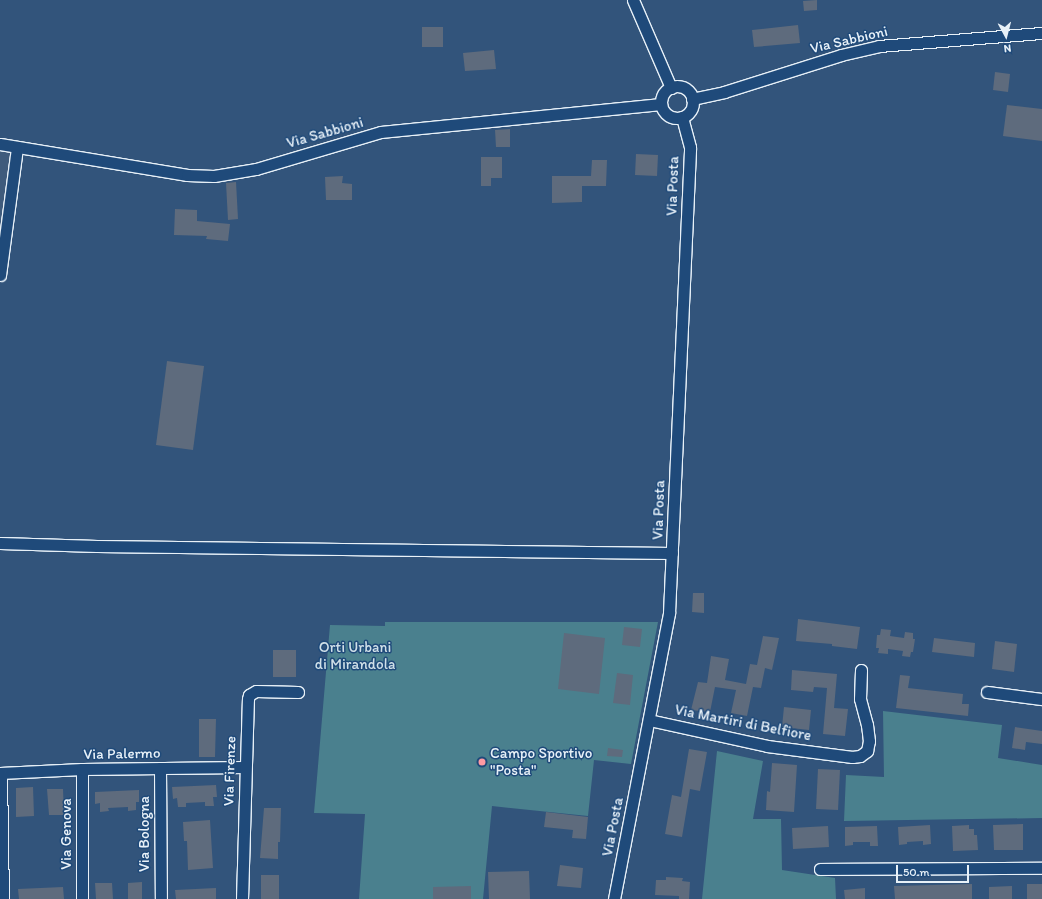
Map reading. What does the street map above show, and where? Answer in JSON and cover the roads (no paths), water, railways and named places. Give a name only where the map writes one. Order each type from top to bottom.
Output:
[{"type":"street","points":[[633,0],[671,88]]},
{"type":"street","name":"Via Sabbioni","points":[[692,99],[724,92],[841,55],[879,46],[1042,33]]},
{"type":"street","points":[[682,87],[687,90],[692,99],[690,110],[682,117],[671,117],[663,110],[661,104],[663,94],[671,88],[682,87]]},
{"type":"street","name":"Via Sabbioni","points":[[0,144],[187,175],[214,176],[242,172],[381,132],[661,104]]},
{"type":"street","name":"Via Posta","points":[[614,899],[668,626],[690,147],[682,117]]},
{"type":"street","points":[[0,275],[17,147]]},
{"type":"street","points":[[0,536],[12,543]]},
{"type":"street","points":[[0,543],[97,546],[672,554]]},
{"type":"street","name":"Via Martiri di Belfiore","points":[[649,720],[767,746],[852,757],[860,756],[867,751],[869,741],[867,725],[860,699],[861,670]]},
{"type":"street","name":"Via Firenze","points":[[242,899],[244,767],[249,695],[256,691],[298,692]]},
{"type":"street","points":[[987,692],[1042,699]]},
{"type":"street","name":"Via Palermo","points":[[0,773],[244,767]]},
{"type":"street","name":"Via Bologna","points":[[160,768],[161,899]]},
{"type":"street","name":"Via Genova","points":[[82,770],[82,899]]},
{"type":"street","points":[[0,773],[3,899]]},
{"type":"street","points":[[820,869],[1042,868]]},
{"type":"place","name":"Campo Sportivo \"Posta\"","points":[[482,762]]},
{"type":"park label","name":"Orti Urbani di Mirandola","points":[[355,656]]}]
